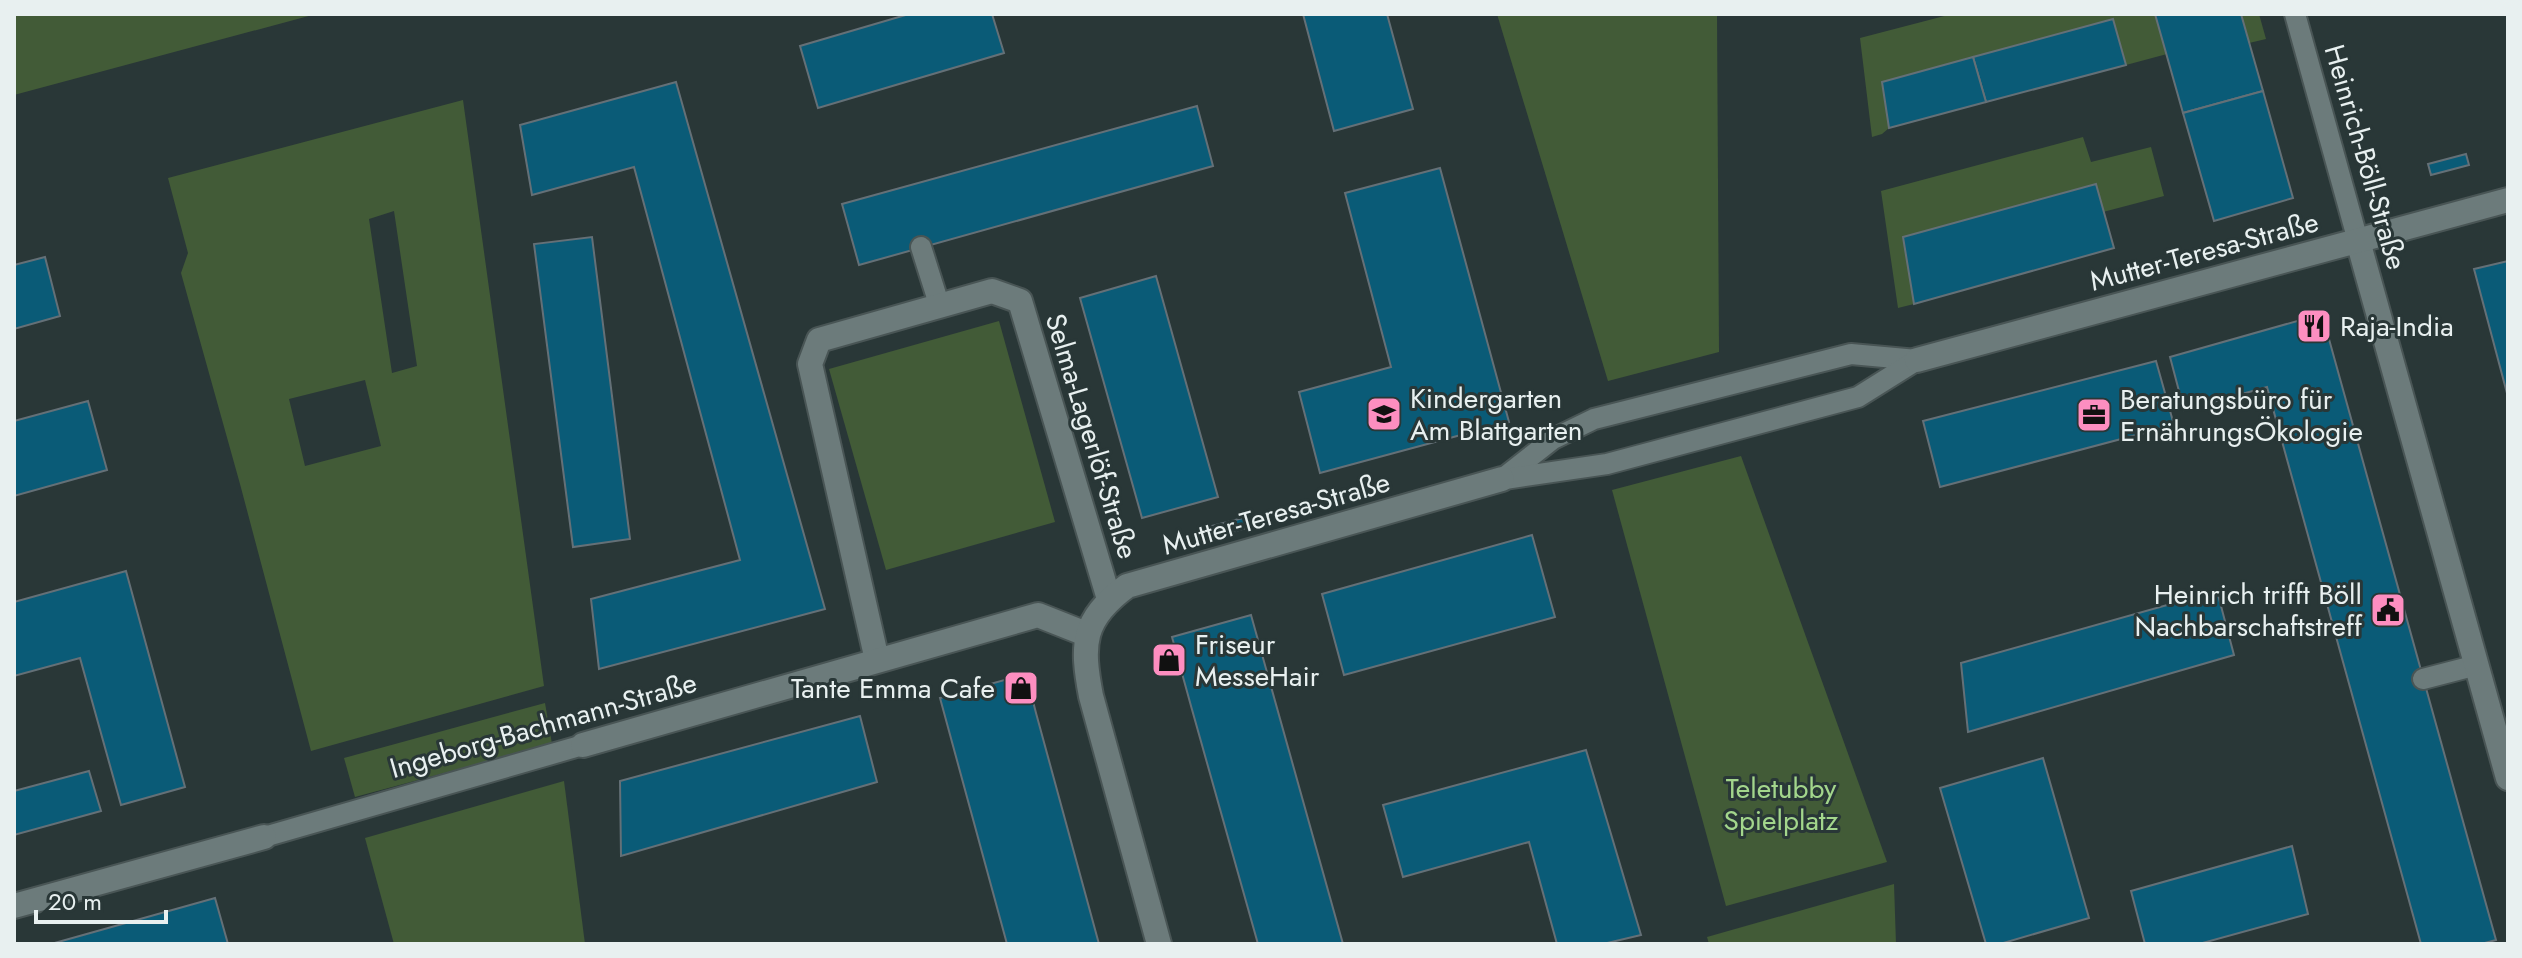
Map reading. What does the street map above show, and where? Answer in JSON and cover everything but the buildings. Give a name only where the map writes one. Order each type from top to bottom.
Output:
[{"type":"street","name":"Mutter-Teresa-Straße","points":[[1917,360],[2508,200]]},
{"type":"street","name":"Heinrich-Böll-Straße","points":[[2358,241],[2508,778]]},
{"type":"street","name":"Selma-Lagerlöf-Straße","points":[[877,660],[810,364],[819,340],[939,304],[992,291],[1020,301],[1109,599]]},
{"type":"street","name":"Mutter-Teresa-Straße","points":[[1086,634],[1109,599],[1127,586],[1502,479]]},
{"type":"street","name":"Ingeborg-Bachmann-Straße","points":[[583,745],[1038,615],[1086,634]]},
{"type":"street","points":[[1086,634],[1084,663],[1091,696],[1159,944]]},
{"type":"street","name":"Ingeborg-Bachmann-Straße","points":[[14,906],[264,837]]},
{"type":"lane","name":"Heinrich-Böll-Straße","points":[[2295,14],[2358,241]]},
{"type":"lane","points":[[921,247],[939,304]]},
{"type":"lane","name":"Mutter-Teresa-Straße","points":[[1502,479],[1553,439],[1594,419],[1851,354],[1917,360]]},
{"type":"lane","name":"Mutter-Teresa-Straße","points":[[1502,479],[1607,464],[1858,397],[1917,360]]},
{"type":"lane","points":[[2423,679],[2477,665]]},
{"type":"lane","name":"Ingeborg-Bachmann-Straße","points":[[264,837],[583,745]]},
{"type":"green space","points":[[14,14],[316,14],[14,95]]},
{"type":"green space","points":[[1497,14],[1717,14],[1719,352],[1608,381]]},
{"type":"green space","points":[[1952,14],[2155,14],[2167,54],[2126,65],[2113,19],[1882,82],[1889,128],[1872,137],[1860,38]]},
{"type":"green space","points":[[2241,14],[2259,14],[2266,39],[2249,43]]},
{"type":"green space","points":[[463,100],[544,686],[311,751],[181,273],[188,253],[168,178]],"holes":[[[394,211],[417,366],[392,373],[369,219]],[[365,380],[381,446],[305,466],[289,399]]]},
{"type":"green space","points":[[2083,137],[2091,162],[2151,147],[2164,196],[2103,212],[2096,185],[1903,237],[1914,304],[1898,308],[1881,191]]},
{"type":"green space","points":[[999,321],[1055,522],[886,570],[829,369]]},
{"type":"green space","name":"Teletubby Spielplatz","points":[[1741,456],[1887,862],[1726,906],[1612,490]]},
{"type":"green space","points":[[545,703],[552,744],[355,797],[344,758]]},
{"type":"green space","points":[[564,781],[585,944],[394,944],[365,838]]},
{"type":"green space","points":[[1894,884],[1896,944],[1709,944],[1707,937]]},
{"type":"place","name":"Raja-India","points":[[2314,326]]},
{"type":"place","name":"Kindergarten Am Blattgarten","points":[[1384,414]]},
{"type":"place","name":"Beratungsbüro für ErnährungsÖkologie","points":[[2094,415]]},
{"type":"place","name":"Heinrich trifft Böll Nachbarschaftstreff","points":[[2388,610]]},
{"type":"place","name":"Friseur MesseHair","points":[[1169,660]]},
{"type":"place","name":"Tante Emma Cafe","points":[[1021,688]]}]
